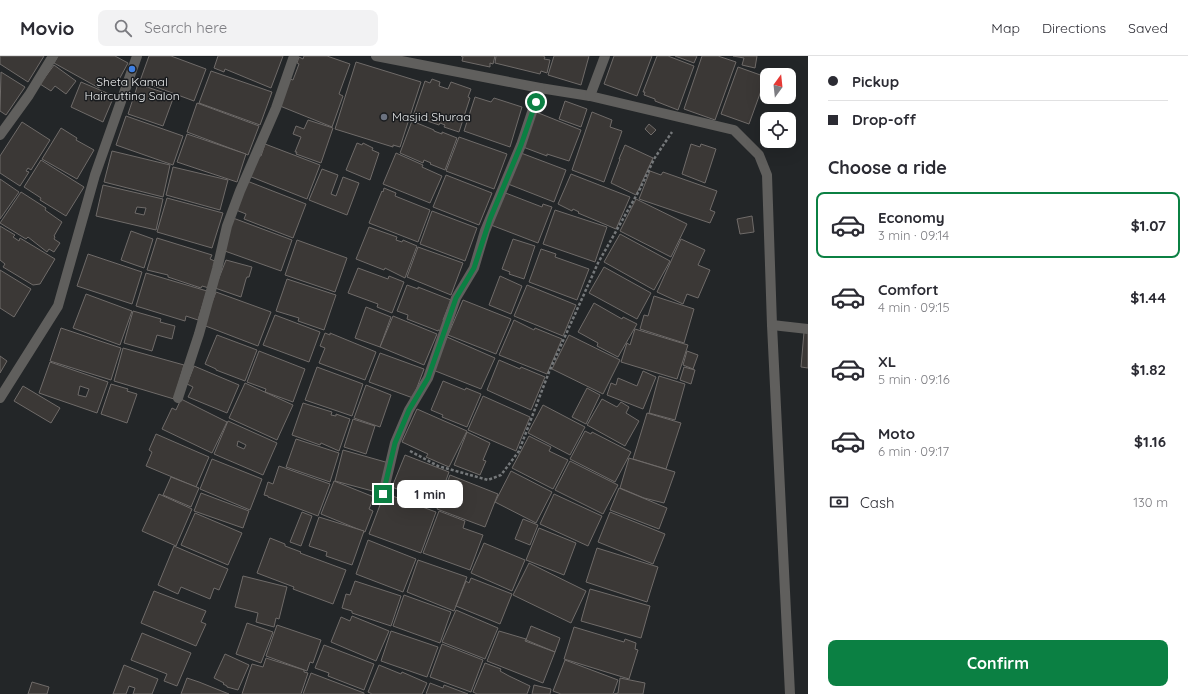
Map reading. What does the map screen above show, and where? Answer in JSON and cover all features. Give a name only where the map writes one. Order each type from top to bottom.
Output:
[{"type":"street","points":[[0,135],[29,95],[53,56]]},
{"type":"street","points":[[0,398],[58,306],[95,175],[137,56]]},
{"type":"street","points":[[178,398],[199,334],[227,226],[240,191],[276,108],[294,56]]},
{"type":"street","points":[[376,56],[540,88],[590,96],[734,130],[759,155],[767,175],[772,326],[790,694]]},
{"type":"street","points":[[590,96],[605,56]]},
{"type":"street","points":[[383,494],[395,443],[409,410],[428,378],[456,298],[474,268],[485,231],[521,145],[540,88]]},
{"type":"street","points":[[772,326],[808,329]]},
{"type":"path","points":[[395,443],[438,466],[488,480],[501,476],[519,451],[549,372],[598,264],[640,190],[654,159],[681,118]]},
{"type":"building","points":[[0,56],[44,56],[28,82],[0,64]]},
{"type":"building","points":[[58,56],[115,56],[128,63],[115,87],[104,80],[99,88],[54,63]]},
{"type":"building","points":[[149,56],[171,56],[206,69],[194,101],[140,81]]},
{"type":"building","points":[[218,56],[283,56],[271,88],[225,69],[224,72],[214,68]]},
{"type":"building","points":[[304,56],[327,56],[350,64],[339,94],[343,96],[332,127],[280,106],[290,79],[293,80],[299,64],[297,63],[299,57],[303,59]]},
{"type":"building","points":[[461,56],[495,56],[493,64],[490,63],[490,67],[462,61],[463,57]]},
{"type":"building","points":[[496,56],[543,56],[545,57],[544,59],[550,60],[547,73],[541,71],[540,74],[495,63]]},
{"type":"building","points":[[554,56],[589,56],[581,85],[548,75]]},
{"type":"building","points":[[614,56],[652,56],[637,96],[604,84]]},
{"type":"building","points":[[657,56],[668,56],[694,66],[678,110],[644,95],[645,92],[643,92]]},
{"type":"building","points":[[675,56],[697,56],[694,63]]},
{"type":"building","points":[[702,56],[718,56],[736,62],[715,120],[684,109]]},
{"type":"building","points":[[733,56],[757,56],[755,68],[742,65],[744,58]]},
{"type":"building","points":[[356,62],[421,82],[400,147],[393,145],[393,147],[335,129]]},
{"type":"building","points":[[54,65],[76,81],[66,94],[55,86],[51,91],[40,84]]},
{"type":"building","points":[[738,67],[760,75],[760,94],[749,124],[721,114]]},
{"type":"building","points":[[211,71],[272,92],[260,125],[199,103]]},
{"type":"building","points":[[1,72],[25,87],[6,115],[0,111]]},
{"type":"building","points":[[432,79],[440,82],[439,86],[448,89],[451,82],[471,89],[468,97],[470,98],[459,132],[444,127],[445,125],[440,123],[439,125],[413,116],[425,81],[430,83]]},
{"type":"building","points":[[81,82],[114,96],[103,122],[71,107]]},
{"type":"building","points":[[138,84],[174,96],[163,126],[128,114]]},
{"type":"building","points":[[475,97],[491,102],[494,98],[522,107],[510,147],[464,131]]},
{"type":"building","points":[[565,101],[587,109],[581,127],[559,119]]},
{"type":"building","points":[[197,103],[259,126],[248,155],[187,132]]},
{"type":"building","points":[[536,112],[581,130],[569,161],[547,154],[547,156],[523,147]]},
{"type":"building","points":[[592,112],[612,120],[610,127],[622,131],[604,182],[572,170]]},
{"type":"building","points":[[126,116],[183,136],[173,165],[116,145]]},
{"type":"building","points":[[308,120],[333,128],[321,163],[296,154],[297,152],[295,152],[301,137],[293,134],[296,126],[304,129]]},
{"type":"building","points":[[412,121],[434,131],[442,134],[442,132],[457,138],[445,170],[424,160],[423,163],[400,153]]},
{"type":"building","points":[[22,122],[50,140],[31,170],[28,168],[26,171],[29,172],[20,186],[0,173],[0,156]]},
{"type":"building","points":[[649,124],[656,130],[651,135],[645,129]]},
{"type":"building","points":[[61,128],[77,138],[76,140],[94,150],[77,179],[42,159]]},
{"type":"building","points":[[187,134],[246,154],[237,182],[177,162]]},
{"type":"building","points":[[459,137],[507,154],[494,189],[446,171]]},
{"type":"building","points":[[357,143],[362,145],[363,143],[379,153],[370,180],[346,170]]},
{"type":"building","points":[[265,144],[320,165],[307,199],[249,176],[257,155],[261,156]]},
{"type":"building","points":[[691,144],[700,147],[701,144],[716,149],[705,183],[682,174]]},
{"type":"building","points":[[625,145],[653,158],[636,195],[611,183]]},
{"type":"building","points":[[112,151],[170,165],[163,197],[104,182]]},
{"type":"building","points":[[396,153],[423,165],[422,167],[442,176],[430,203],[383,184]]},
{"type":"building","points":[[521,153],[566,170],[554,202],[508,184]]},
{"type":"building","points":[[41,160],[84,187],[66,216],[40,200],[41,198],[24,187]]},
{"type":"building","points":[[173,167],[228,180],[220,210],[166,195]]},
{"type":"building","points":[[322,169],[338,175],[331,194],[336,196],[343,177],[359,183],[347,215],[309,200]]},
{"type":"building","points":[[650,171],[661,175],[663,172],[717,191],[710,210],[715,212],[710,223],[639,199]]},
{"type":"building","points":[[571,174],[630,197],[616,229],[578,213],[579,212],[573,209],[572,211],[558,204]]},
{"type":"building","points":[[446,175],[492,193],[479,225],[433,207]]},
{"type":"building","points":[[0,179],[19,192],[0,219]]},
{"type":"building","points":[[247,181],[306,204],[293,238],[244,219],[246,214],[236,210]]},
{"type":"building","points":[[103,185],[163,199],[156,230],[96,216]],"holes":[[[137,207],[146,208],[144,215],[135,213]]]},
{"type":"building","points":[[384,188],[396,193],[395,196],[430,210],[418,242],[369,223]]},
{"type":"building","points":[[21,192],[46,208],[45,210],[62,222],[54,236],[54,239],[60,243],[54,252],[49,249],[47,252],[28,237],[26,239],[0,223]]},
{"type":"building","points":[[503,192],[542,207],[543,204],[552,207],[538,243],[491,225]]},
{"type":"building","points":[[167,198],[223,213],[212,248],[157,232]]},
{"type":"building","points":[[636,199],[687,224],[671,257],[620,231]]},
{"type":"building","points":[[555,210],[607,227],[595,262],[543,244]]},
{"type":"building","points":[[432,211],[477,228],[465,261],[420,244]]},
{"type":"building","points":[[752,216],[754,232],[740,234],[737,219]]},
{"type":"building","points":[[233,218],[292,240],[281,271],[222,250]]},
{"type":"building","points":[[0,226],[15,235],[13,237],[19,241],[20,238],[55,259],[40,284],[33,285],[3,267],[5,264],[0,260]]},
{"type":"building","points":[[369,227],[397,237],[396,240],[402,242],[403,240],[417,246],[405,278],[385,268],[384,270],[356,259]]},
{"type":"building","points":[[131,231],[153,239],[144,268],[121,260]]},
{"type":"building","points":[[620,234],[670,261],[654,290],[604,262]]},
{"type":"building","points":[[157,238],[212,255],[210,259],[217,262],[209,288],[202,286],[201,288],[168,277],[168,275],[147,270]]},
{"type":"building","points":[[513,239],[535,246],[524,279],[509,274],[510,272],[502,269]]},
{"type":"building","points":[[681,239],[705,250],[698,265],[710,270],[698,298],[687,294],[683,304],[657,292]]},
{"type":"building","points":[[297,240],[347,258],[335,292],[285,275]]},
{"type":"building","points":[[418,247],[463,263],[451,295],[407,277]]},
{"type":"building","points":[[541,249],[556,254],[555,257],[589,269],[577,300],[529,282]]},
{"type":"building","points":[[88,254],[142,272],[132,304],[77,286]]},
{"type":"building","points":[[226,260],[252,267],[249,277],[246,279],[241,297],[215,288]]},
{"type":"building","points":[[604,267],[651,293],[637,319],[589,293]]},
{"type":"building","points":[[358,268],[388,279],[389,276],[404,282],[392,313],[377,307],[378,304],[348,293]]},
{"type":"building","points":[[0,270],[31,289],[14,317],[0,308]]},
{"type":"building","points":[[146,273],[207,291],[198,320],[186,316],[185,321],[136,306]]},
{"type":"building","points":[[500,276],[522,286],[511,314],[489,305]]},
{"type":"building","points":[[287,279],[336,295],[324,330],[298,321],[299,318],[276,311]]},
{"type":"building","points":[[407,285],[418,289],[418,287],[451,300],[443,320],[445,321],[442,331],[438,331],[407,319],[408,315],[397,311]]},
{"type":"building","points":[[527,285],[576,305],[563,336],[514,316]]},
{"type":"building","points":[[216,292],[271,312],[258,346],[203,325]]},
{"type":"building","points":[[86,294],[132,311],[120,345],[73,328]]},
{"type":"building","points":[[654,296],[694,309],[684,343],[640,329],[644,315],[648,316]]},
{"type":"building","points":[[463,300],[511,319],[496,354],[448,335]]},
{"type":"building","points":[[594,303],[622,319],[623,317],[637,324],[618,357],[597,346],[598,343],[578,332]]},
{"type":"building","points":[[366,307],[391,317],[380,347],[355,338]]},
{"type":"building","points":[[133,311],[161,319],[160,322],[175,326],[172,339],[157,335],[152,351],[124,343]]},
{"type":"building","points":[[275,315],[320,332],[309,362],[263,345]]},
{"type":"building","points":[[393,316],[437,334],[424,365],[380,347]]},
{"type":"building","points":[[514,320],[534,330],[535,328],[562,339],[547,374],[499,355]]},
{"type":"building","points":[[61,328],[121,348],[111,380],[50,361]]},
{"type":"building","points":[[635,329],[688,345],[677,379],[621,362],[627,343],[630,345]]},
{"type":"building","points":[[804,332],[808,333],[808,368],[801,367]]},
{"type":"building","points":[[325,333],[330,335],[330,333],[376,352],[365,380],[319,363],[325,348],[320,346]]},
{"type":"building","points":[[217,335],[257,350],[245,381],[216,370],[205,364]]},
{"type":"building","points":[[569,335],[620,360],[603,394],[552,369]]},
{"type":"building","points":[[447,337],[495,358],[481,389],[433,370]]},
{"type":"building","points":[[123,348],[184,365],[174,399],[114,381]]},
{"type":"building","points":[[259,351],[305,369],[293,402],[265,392],[266,389],[247,382]]},
{"type":"building","points":[[687,351],[698,355],[693,369],[683,365]]},
{"type":"building","points":[[380,353],[424,369],[413,398],[369,382]]},
{"type":"building","points":[[0,356],[7,361],[0,373]]},
{"type":"building","points":[[499,360],[545,377],[531,410],[487,390]]},
{"type":"building","points":[[50,362],[108,382],[97,413],[39,393]],"holes":[[[80,386],[89,389],[86,397],[78,395]]]},
{"type":"building","points":[[194,366],[239,385],[227,413],[188,397],[193,387],[187,384]]},
{"type":"building","points":[[317,367],[363,384],[352,416],[305,400]]},
{"type":"building","points":[[684,367],[695,370],[691,384],[680,380]]},
{"type":"building","points":[[643,371],[656,377],[643,409],[607,395],[611,383],[616,385],[618,378],[637,386]]},
{"type":"building","points":[[659,376],[685,384],[675,420],[649,413]]},
{"type":"building","points":[[443,381],[465,390],[466,388],[481,394],[467,427],[442,417],[443,415],[431,410]]},
{"type":"building","points":[[245,383],[293,405],[277,440],[229,418]]},
{"type":"building","points":[[111,384],[128,389],[127,391],[137,394],[127,423],[101,414]]},
{"type":"building","points":[[366,385],[391,395],[380,427],[354,418]]},
{"type":"building","points":[[23,386],[60,408],[51,423],[14,401]]},
{"type":"building","points":[[587,388],[600,395],[586,424],[572,417]]},
{"type":"building","points":[[483,396],[530,417],[516,451],[468,430]]},
{"type":"building","points":[[181,399],[227,422],[212,453],[162,429],[172,408],[176,410]]},
{"type":"building","points":[[602,399],[617,407],[621,402],[629,407],[626,413],[639,421],[625,446],[587,425]]},
{"type":"building","points":[[303,403],[332,412],[331,415],[336,416],[336,414],[350,419],[339,451],[321,443],[320,445],[292,435]]},
{"type":"building","points":[[543,405],[585,427],[570,455],[528,433]]},
{"type":"building","points":[[417,409],[467,431],[449,467],[426,457],[428,454],[402,442]]},
{"type":"building","points":[[647,413],[681,423],[666,469],[633,459]]},
{"type":"building","points":[[353,419],[375,426],[366,454],[344,447]]},
{"type":"building","points":[[228,421],[277,443],[263,475],[214,454]],"holes":[[[238,441],[246,445],[244,449],[237,446]]]},
{"type":"building","points":[[585,431],[591,434],[592,432],[631,452],[615,482],[570,459]]},
{"type":"building","points":[[467,432],[490,443],[483,460],[486,461],[480,475],[454,465]]},
{"type":"building","points":[[156,434],[209,457],[196,487],[146,466],[152,452],[149,450]]},
{"type":"building","points":[[529,436],[551,447],[549,451],[568,460],[553,489],[512,468]]},
{"type":"building","points":[[296,439],[339,453],[330,482],[286,467]]},
{"type":"building","points":[[343,450],[389,463],[380,493],[335,481]]},
{"type":"building","points":[[405,455],[449,472],[437,505],[392,487]]},
{"type":"building","points":[[629,458],[675,472],[664,503],[644,498],[620,488]]},
{"type":"building","points":[[212,459],[262,479],[250,510],[200,489]]},
{"type":"building","points":[[570,461],[618,485],[603,514],[555,490]]},
{"type":"building","points":[[279,466],[330,484],[318,516],[264,495],[268,482],[273,484]]},
{"type":"building","points":[[511,471],[552,492],[536,523],[495,502]]},
{"type":"building","points":[[450,475],[498,494],[485,527],[437,509]]},
{"type":"building","points":[[171,477],[199,488],[191,507],[163,495]]},
{"type":"building","points":[[334,481],[374,497],[369,509],[373,511],[365,532],[321,514]]},
{"type":"building","points":[[619,488],[667,508],[659,529],[610,510]]},
{"type":"building","points":[[201,493],[249,511],[243,528],[194,511]]},
{"type":"building","points":[[159,494],[192,509],[176,546],[142,531]]},
{"type":"building","points":[[387,494],[436,512],[421,553],[369,534],[383,497],[386,499]]},
{"type":"building","points":[[554,494],[602,516],[588,546],[540,524]]},
{"type":"building","points":[[439,511],[465,521],[463,528],[483,535],[470,570],[423,553]]},
{"type":"building","points":[[302,512],[312,516],[301,546],[290,542]]},
{"type":"building","points":[[610,512],[665,534],[653,564],[598,542]]},
{"type":"building","points":[[195,513],[242,533],[228,565],[181,545]]},
{"type":"building","points":[[319,517],[364,531],[352,565],[326,556],[327,552],[309,546]]},
{"type":"building","points":[[523,519],[538,525],[530,545],[515,539]]},
{"type":"building","points":[[539,528],[576,543],[564,575],[526,560]]},
{"type":"building","points":[[270,538],[301,552],[300,553],[346,570],[333,604],[293,589],[294,587],[257,573]]},
{"type":"building","points":[[368,540],[416,559],[403,592],[356,574]]},
{"type":"building","points":[[484,543],[525,560],[512,591],[471,573]]},
{"type":"building","points":[[174,546],[228,569],[219,590],[214,588],[210,599],[181,587],[178,594],[158,585]]},
{"type":"building","points":[[597,548],[658,567],[647,602],[586,582]]},
{"type":"building","points":[[418,560],[467,577],[454,611],[407,592]]},
{"type":"building","points":[[529,563],[586,591],[571,623],[513,595]]},
{"type":"building","points":[[243,576],[287,587],[279,619],[276,618],[274,627],[256,622],[258,613],[235,607]]},
{"type":"building","points":[[471,578],[512,594],[500,624],[456,606],[466,581],[469,583]]},
{"type":"building","points":[[355,581],[401,596],[391,626],[352,613],[352,611],[342,608],[346,594],[350,595]]},
{"type":"building","points":[[590,589],[650,606],[641,638],[581,621]]},
{"type":"building","points":[[154,591],[206,611],[201,622],[206,624],[196,646],[141,623]]},
{"type":"building","points":[[404,595],[451,612],[440,643],[393,626]]},
{"type":"building","points":[[456,610],[498,628],[485,659],[442,642]]},
{"type":"building","points":[[352,616],[389,631],[376,661],[331,642],[341,617],[350,621]]},
{"type":"building","points":[[247,623],[273,632],[261,663],[236,654]]},
{"type":"building","points":[[277,625],[321,640],[313,663],[310,662],[307,671],[266,656]]},
{"type":"building","points":[[531,626],[560,638],[555,652],[526,640]]},
{"type":"building","points":[[574,627],[624,642],[625,639],[636,643],[635,649],[638,650],[629,679],[564,659]]},
{"type":"building","points":[[391,631],[438,647],[427,677],[381,661]]},
{"type":"building","points":[[499,631],[526,639],[525,641],[555,652],[543,683],[487,661]]},
{"type":"building","points":[[142,633],[191,653],[177,686],[164,681],[167,674],[131,660]]},
{"type":"building","points":[[442,644],[483,660],[471,692],[430,677]]},
{"type":"building","points":[[324,645],[374,664],[364,690],[328,676],[329,673],[315,668]]},
{"type":"building","points":[[225,654],[249,665],[238,690],[227,687],[223,684],[224,683],[214,678]]},
{"type":"building","points":[[266,658],[304,670],[304,672],[308,673],[301,694],[242,694],[252,664],[263,667]]},
{"type":"building","points":[[565,660],[618,680],[613,694],[561,694],[553,691]]},
{"type":"building","points":[[485,663],[501,669],[500,671],[530,686],[527,694],[477,694],[473,692]]},
{"type":"building","points":[[124,665],[158,679],[152,694],[133,694],[135,688],[129,686],[126,694],[113,694]]},
{"type":"building","points":[[379,665],[401,674],[402,672],[427,683],[422,694],[372,694],[368,692]]},
{"type":"building","points":[[311,673],[364,693],[364,694],[303,694]]},
{"type":"building","points":[[187,678],[199,682],[229,694],[181,694]]},
{"type":"building","points":[[620,678],[645,683],[643,694],[614,694],[618,693]]},
{"type":"building","points":[[32,682],[49,687],[47,694],[28,694]]},
{"type":"building","points":[[430,683],[443,688],[444,685],[468,694],[426,694]]},
{"type":"building","points":[[534,685],[551,689],[550,694],[532,694]]},
{"type":"place","name":"Sheta Kamal Haircutting Salon","points":[[132,69]]},
{"type":"place","name":"Masjid Shuraa","points":[[384,117]]},
{"type":"route","points":[[383,494],[395,443],[409,410],[428,378],[441,337],[456,298],[474,268],[494,206],[521,145],[536,102]]}]
